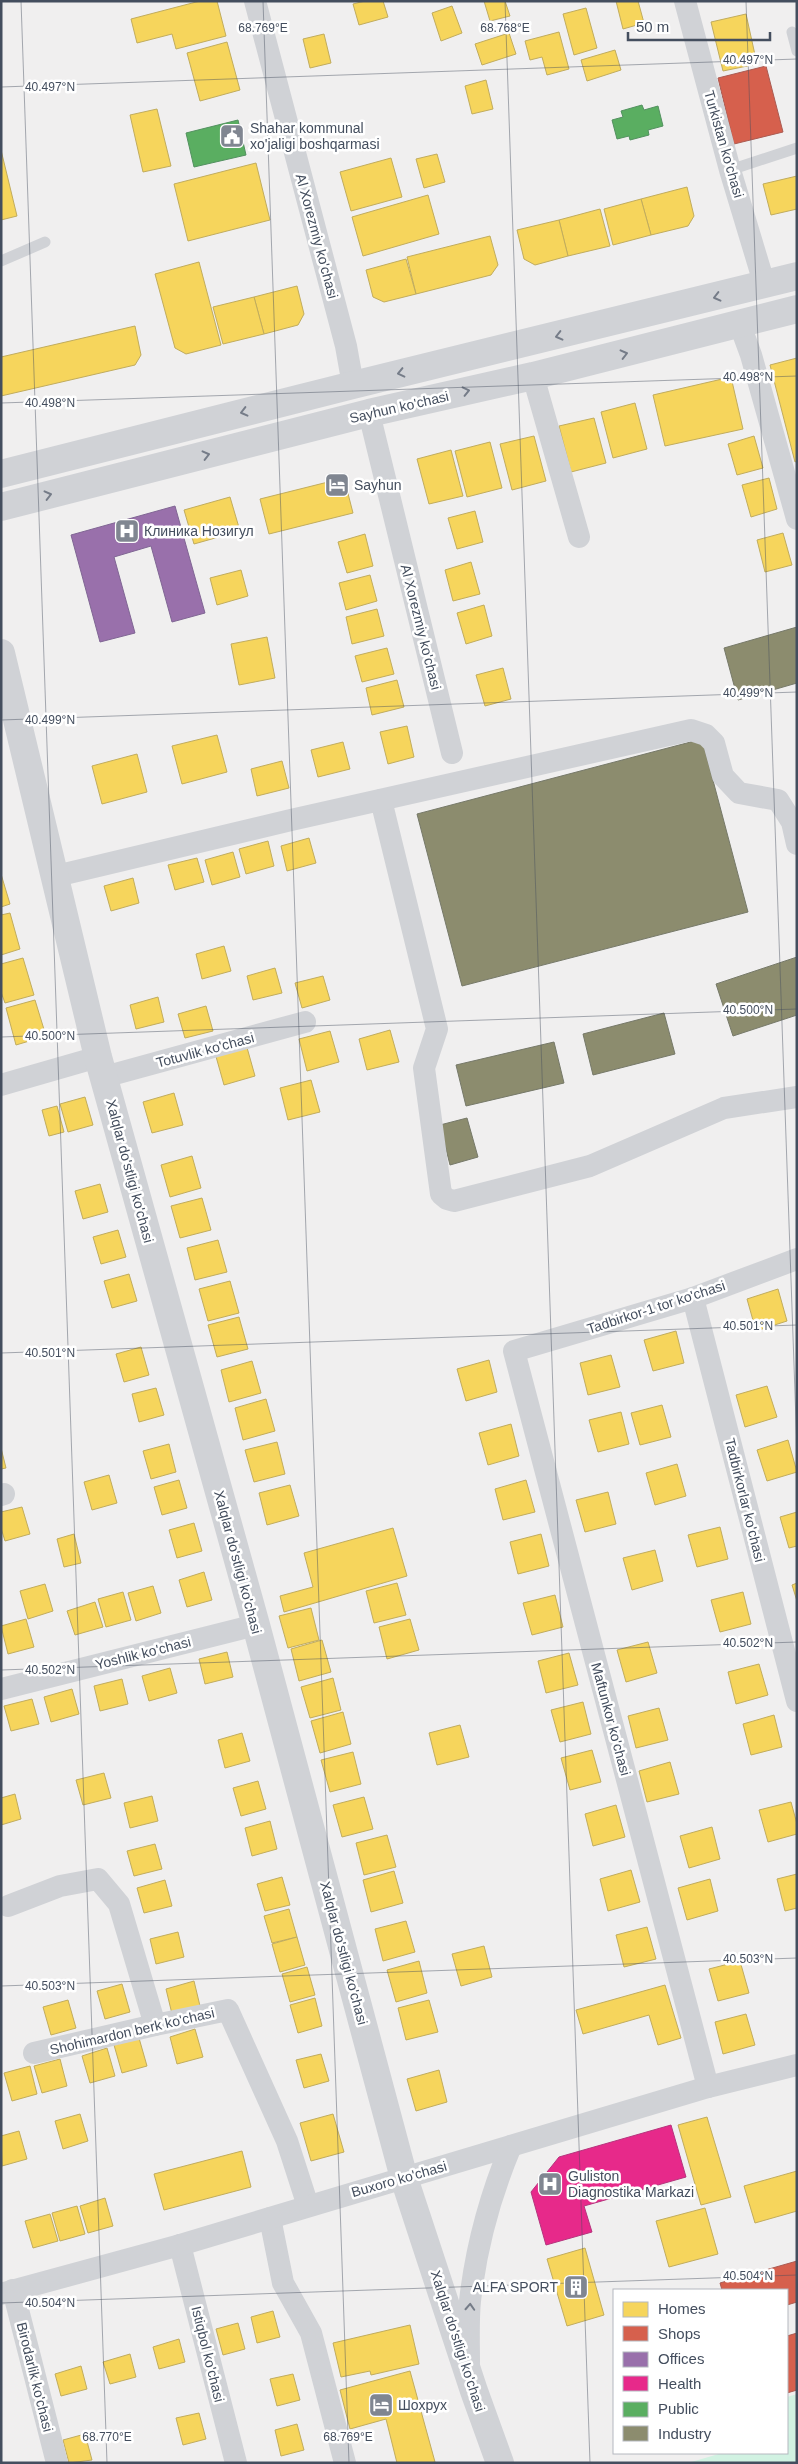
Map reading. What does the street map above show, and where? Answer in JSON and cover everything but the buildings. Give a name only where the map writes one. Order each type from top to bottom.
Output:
[{"type":"street","name":"Al Xorezmiy ko'chasi","points":[[255,1],[346,346],[353,384]]},
{"type":"street","name":"Turkistan ko'chasi","points":[[685,1],[730,170],[764,286]]},
{"type":"street","points":[[1,474],[353,384],[764,286],[797,276]]},
{"type":"street","name":"Sayhun ko'chasi","points":[[1,507],[369,413],[533,376],[797,309]]},
{"type":"street","points":[[740,325],[751,356],[797,519]]},
{"type":"street","points":[[533,376],[579,537]]},
{"type":"street","name":"Al Xorezmiy ko'chasi","points":[[369,413],[452,753]]},
{"type":"street","name":"Xalqlar do'stligi ko'chasi","points":[[1,653],[101,1067],[256,1625],[404,2178],[468,2374],[500,2463]]},
{"type":"street","points":[[56,876],[292,820],[691,730],[706,735],[714,743],[723,776],[739,793],[778,800],[792,822],[797,844]]},
{"type":"street","points":[[381,800],[437,1029],[424,1068],[441,1194],[447,1199],[454,1200],[590,1166],[724,1108],[797,1097]]},
{"type":"street","name":"Totuvlik ko'chasi","points":[[1,1085],[101,1067],[305,1022]]},
{"type":"street","name":"Tadbirkor-1 tor ko'chasi","points":[[514,1351],[693,1298],[797,1259]]},
{"type":"street","name":"Tadbirkorlar ko'chasi","points":[[693,1298],[797,1702]]},
{"type":"street","name":"Maftunkor ko'chasi","points":[[514,1351],[708,2088]]},
{"type":"street","name":"Yoshlik ko'chasi","points":[[1,1689],[256,1625]]},
{"type":"street","points":[[8,1906],[60,1886],[98,1879],[119,1904],[155,2024]]},
{"type":"street","name":"Shohimardon berk ko'chasi","points":[[34,2053],[155,2024],[228,2010],[287,2141],[308,2206]]},
{"type":"street","name":"Buxoro ko'chasi","points":[[7,2292],[180,2245],[708,2088],[797,2065]]},
{"type":"street","points":[[468,2374],[470,2302],[482,2230],[495,2184],[510,2146]]},
{"type":"street","points":[[270,2218],[283,2283],[311,2333],[345,2463]]},
{"type":"street","name":"Istiqbol ko'chasi","points":[[180,2245],[236,2463]]},
{"type":"street","name":"Birodarlik ko'chasi","points":[[7,2292],[56,2463]]},
{"type":"lane","points":[[792,32],[797,51]]},
{"type":"lane","points":[[730,170],[797,148]]},
{"type":"lane","points":[[1,261],[45,242]]},
{"type":"green space","points":[[797,2394],[797,2463],[688,2463],[719,2454],[788,2454],[788,2397]]},
{"type":"place","name":"Shahar kommunal xo'jaligi boshqarmasi","points":[[232,136]]},
{"type":"place","name":"Sayhun","points":[[337,485]]},
{"type":"place","name":"Клиника Нозигул","points":[[127,531]]},
{"type":"place","name":"Guliston Diagnostika Markazi","points":[[550,2184]]},
{"type":"place","name":"ALFA SPORT","points":[[576,2287]]},
{"type":"place","name":"Шохрух","points":[[381,2405]]}]
